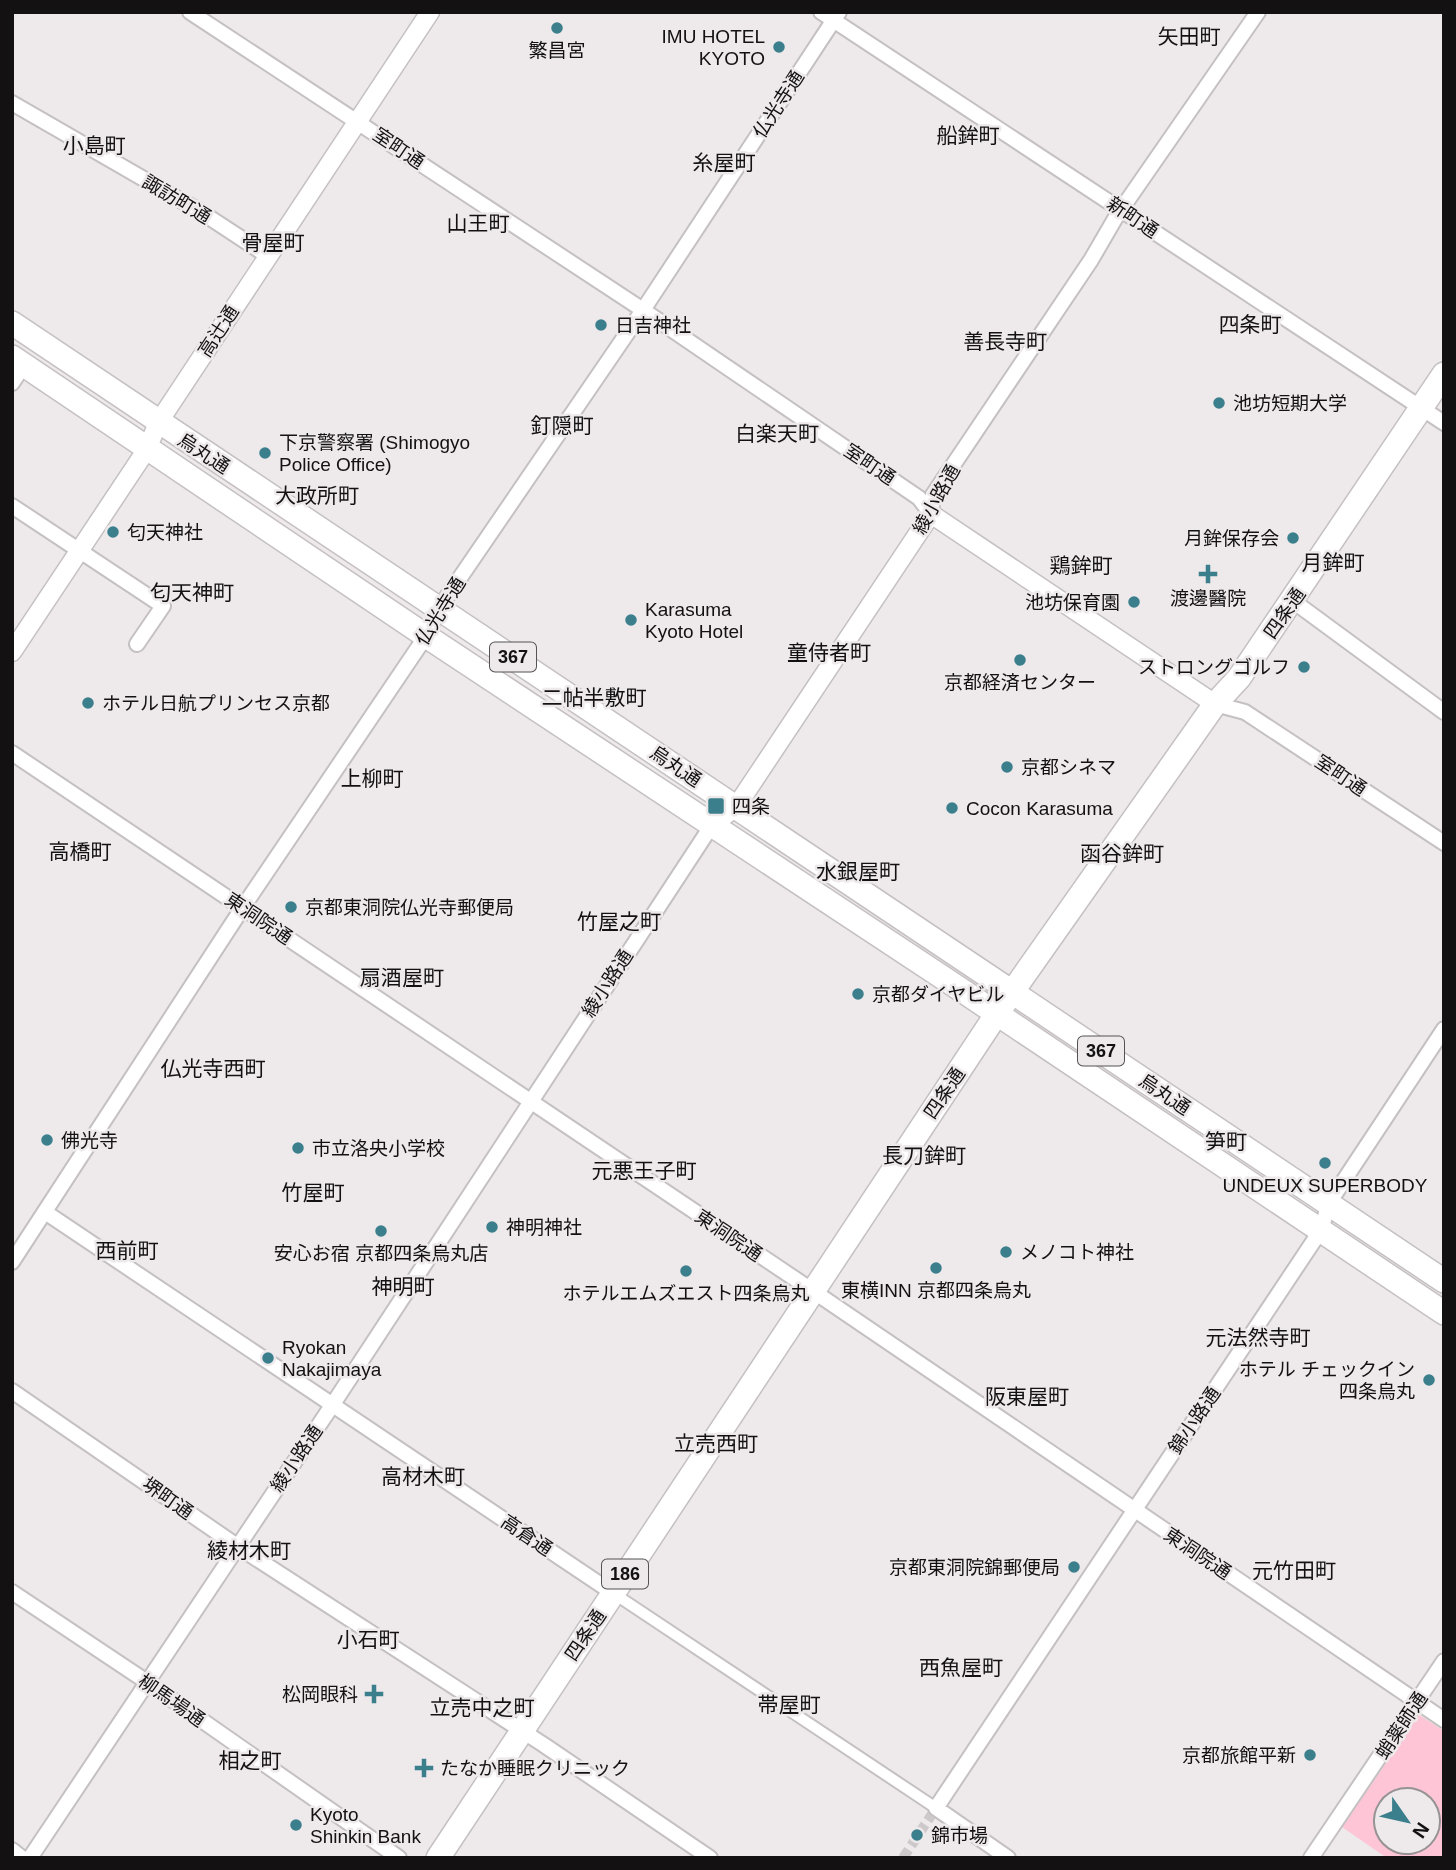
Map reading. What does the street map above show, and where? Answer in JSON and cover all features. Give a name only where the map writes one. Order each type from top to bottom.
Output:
[{"type":"main road","name":"烏丸通","points":[[12,323],[1444,1281]]},
{"type":"main road","name":"烏丸通","points":[[16,369],[147,449],[1444,1313]]},
{"type":"main road","name":"四条通","points":[[438,1858],[996,1015],[1215,704],[1239,678],[1293,601],[1444,374]]},
{"type":"street","name":"室町通","points":[[190,12],[643,310],[919,498],[931,514],[1215,704],[1245,712],[1444,844]]},
{"type":"street","name":"高辻通","points":[[12,652],[147,449],[158,423],[430,12]]},
{"type":"street","name":"新町通","points":[[821,12],[836,17],[1121,210],[1444,423]]},
{"type":"street","name":"綾小路通","points":[[30,1858],[333,1404],[712,825],[736,807],[931,514],[933,495],[1091,260],[1121,210],[1258,12]]},
{"type":"street","name":"仏光寺通","points":[[12,1262],[243,907],[426,636],[440,607],[643,310],[836,17]]},
{"type":"street","name":"諏訪町通","points":[[12,103],[201,212],[268,256]]},
{"type":"street","points":[[12,506],[163,606],[137,644]]},
{"type":"street","points":[[1293,601],[1444,712]]},
{"type":"street","name":"東洞院通","points":[[12,753],[813,1291],[1444,1720]]},
{"type":"street","name":"錦小路通","points":[[936,1808],[1321,1230],[1329,1203],[1444,1029]]},
{"type":"street","name":"高倉通","points":[[46,1212],[1008,1858]]},
{"type":"street","name":"堺町通","points":[[12,1391],[237,1546],[522,1730],[710,1858]]},
{"type":"street","name":"柳馬場通","points":[[12,1592],[147,1682],[399,1858]]},
{"type":"street","name":"蛸薬師通","points":[[1311,1858],[1444,1661]]},
{"type":"street","points":[[12,1850],[22,1858]]},
{"type":"shaded area","points":[[1419,1715],[1444,1731],[1444,1858],[1384,1856],[1442,1856],[1442,1786],[1372,1786],[1372,1848],[1342,1827]]},
{"type":"tunnel","points":[[903,1858],[936,1808]]},
{"type":"place","name":"繁昌宮","points":[[557,28]]},
{"type":"place","name":"IMU HOTEL KYOTO","points":[[779,47]]},
{"type":"place","name":"日吉神社","points":[[601,325]]},
{"type":"place","name":"池坊短期大学","points":[[1219,403]]},
{"type":"place","name":"下京警察署 (Shimogyo Police Office)","points":[[265,453]]},
{"type":"place","name":"匂天神社","points":[[113,532]]},
{"type":"place","name":"月鉾保存会","points":[[1293,538]]},
{"type":"place","name":"渡邊醫院","points":[[1208,574]]},
{"type":"place","name":"池坊保育園","points":[[1134,602]]},
{"type":"place","name":"Karasuma Kyoto Hotel","points":[[631,620]]},
{"type":"place","name":"京都経済センター","points":[[1020,660]]},
{"type":"place","name":"ストロングゴルフ","points":[[1304,667]]},
{"type":"place","name":"ホテル日航プリンセス京都","points":[[88,703]]},
{"type":"place","name":"京都シネマ","points":[[1007,767]]},
{"type":"place","name":"四条","points":[[716,806]]},
{"type":"place","name":"Cocon Karasuma","points":[[952,808]]},
{"type":"place","name":"京都東洞院仏光寺郵便局","points":[[291,907]]},
{"type":"place","name":"京都ダイヤビル","points":[[858,994]]},
{"type":"place","name":"佛光寺","points":[[47,1140]]},
{"type":"place","name":"市立洛央小学校","points":[[298,1148]]},
{"type":"place","name":"UNDEUX SUPERBODY","points":[[1325,1163]]},
{"type":"place","name":"神明神社","points":[[492,1227]]},
{"type":"place","name":"安心お宿 京都四条烏丸店","points":[[381,1231]]},
{"type":"place","name":"メノコト神社","points":[[1006,1252]]},
{"type":"place","name":"東横INN 京都四条烏丸","points":[[936,1268]]},
{"type":"place","name":"ホテルエムズエスト四条烏丸","points":[[686,1271]]},
{"type":"place","name":"Ryokan Nakajimaya","points":[[268,1358]]},
{"type":"place","name":"ホテル チェックイン 四条烏丸","points":[[1429,1380]]},
{"type":"place","name":"京都東洞院錦郵便局","points":[[1074,1567]]},
{"type":"place","name":"松岡眼科","points":[[374,1694]]},
{"type":"place","name":"京都旅館平新","points":[[1310,1755]]},
{"type":"place","name":"たなか睡眠クリニック","points":[[424,1768]]},
{"type":"place","name":"Kyoto Shinkin Bank","points":[[296,1825]]},
{"type":"place","name":"錦市場","points":[[917,1835]]},
{"type":"district","name":"矢田町","points":[[1189,37]]},
{"type":"district","name":"船鉾町","points":[[968,136]]},
{"type":"district","name":"小島町","points":[[94,146]]},
{"type":"district","name":"糸屋町","points":[[724,163]]},
{"type":"district","name":"山王町","points":[[478,224]]},
{"type":"district","name":"骨屋町","points":[[273,243]]},
{"type":"district","name":"四条町","points":[[1250,325]]},
{"type":"district","name":"善長寺町","points":[[1005,342]]},
{"type":"district","name":"釘隠町","points":[[562,426]]},
{"type":"district","name":"白楽天町","points":[[777,434]]},
{"type":"district","name":"大政所町","points":[[317,496]]},
{"type":"district","name":"月鉾町","points":[[1333,563]]},
{"type":"district","name":"鶏鉾町","points":[[1081,566]]},
{"type":"district","name":"匂天神町","points":[[192,593]]},
{"type":"district","name":"童侍者町","points":[[829,653]]},
{"type":"district","name":"二帖半敷町","points":[[594,698]]},
{"type":"district","name":"上柳町","points":[[372,779]]},
{"type":"district","name":"高橋町","points":[[80,852]]},
{"type":"district","name":"函谷鉾町","points":[[1122,854]]},
{"type":"district","name":"水銀屋町","points":[[858,872]]},
{"type":"district","name":"竹屋之町","points":[[619,922]]},
{"type":"district","name":"扇酒屋町","points":[[402,978]]},
{"type":"district","name":"仏光寺西町","points":[[213,1069]]},
{"type":"district","name":"笋町","points":[[1226,1142]]},
{"type":"district","name":"長刀鉾町","points":[[924,1156]]},
{"type":"district","name":"元悪王子町","points":[[644,1171]]},
{"type":"district","name":"竹屋町","points":[[313,1193]]},
{"type":"district","name":"西前町","points":[[127,1251]]},
{"type":"district","name":"神明町","points":[[403,1287]]},
{"type":"district","name":"元法然寺町","points":[[1258,1338]]},
{"type":"district","name":"阪東屋町","points":[[1027,1397]]},
{"type":"district","name":"立売西町","points":[[716,1444]]},
{"type":"district","name":"高材木町","points":[[423,1477]]},
{"type":"district","name":"綾材木町","points":[[249,1551]]},
{"type":"district","name":"元竹田町","points":[[1294,1571]]},
{"type":"district","name":"小石町","points":[[368,1640]]},
{"type":"district","name":"西魚屋町","points":[[961,1668]]},
{"type":"district","name":"帯屋町","points":[[789,1705]]},
{"type":"district","name":"立売中之町","points":[[482,1708]]},
{"type":"district","name":"相之町","points":[[250,1761]]}]
